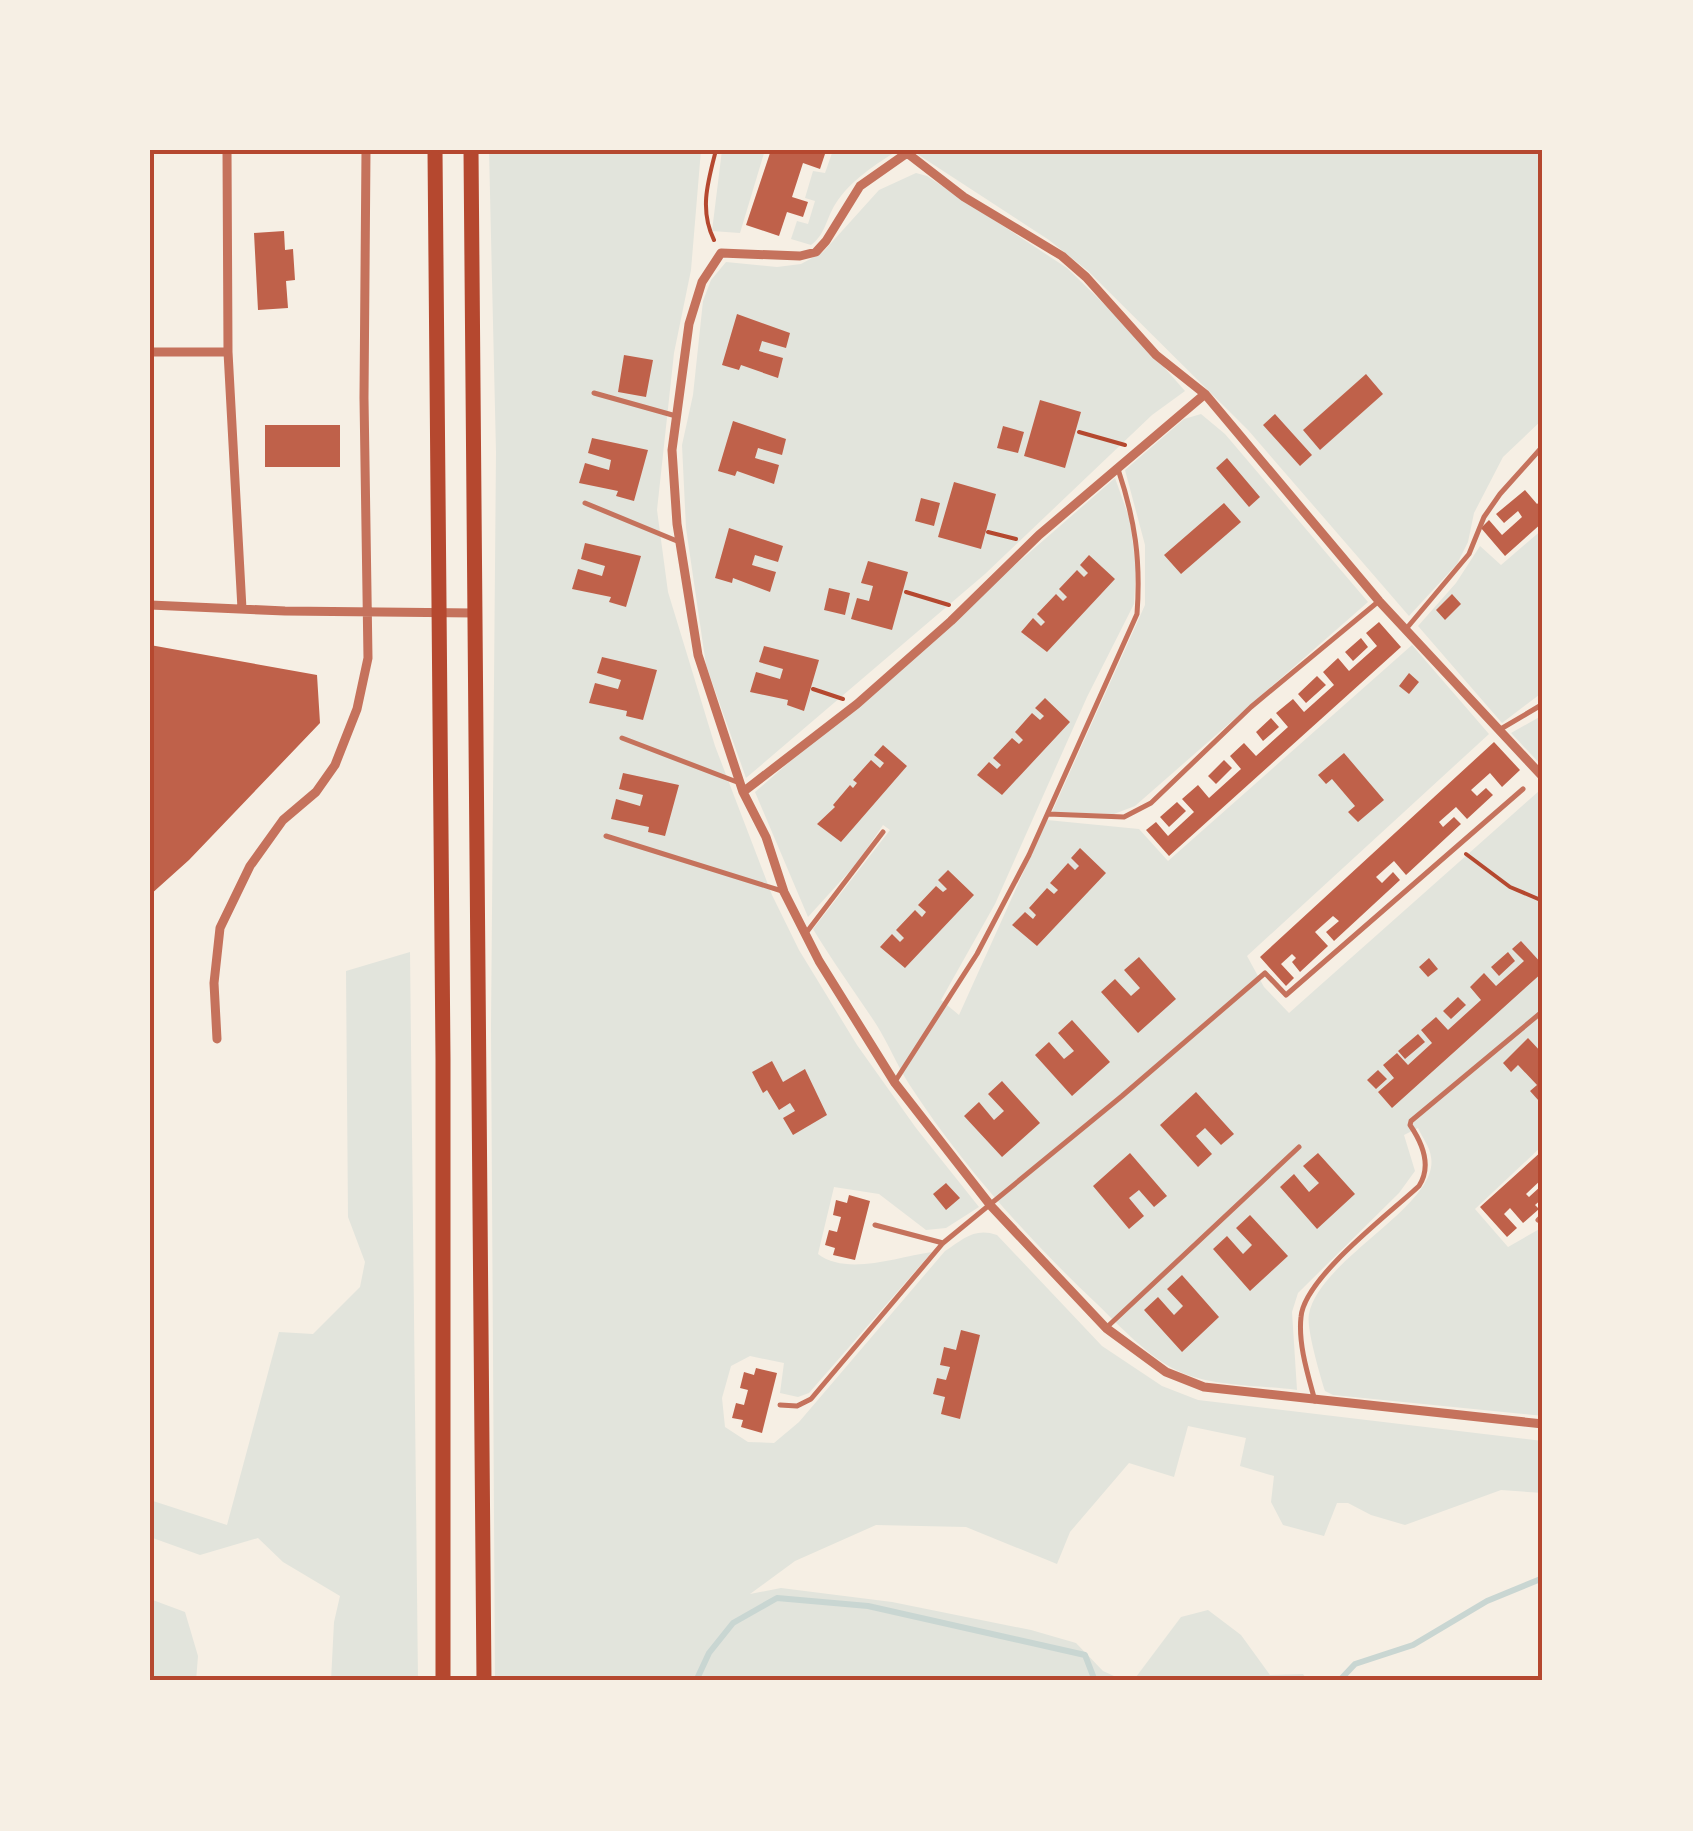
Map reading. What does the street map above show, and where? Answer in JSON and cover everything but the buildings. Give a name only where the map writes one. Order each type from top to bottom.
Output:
[{"type":"highway","points":[[434,150],[443,1059],[443,1681]]},
{"type":"highway","points":[[471,150],[484,1681]]},
{"type":"street","points":[[227,150],[228,352],[242,609]]},
{"type":"street","points":[[217,1039],[214,982],[220,928],[250,866],[283,820],[316,792],[335,765],[357,708],[368,658],[366,150]]},
{"type":"street","points":[[1543,777],[1379,601],[1204,394],[1156,355],[1062,256],[964,197],[907,153],[860,186],[816,252],[800,256],[721,254],[702,282],[689,324],[672,450],[680,542],[698,654],[742,787],[766,837],[784,892],[846,1007],[895,1083],[991,1206],[1106,1328],[1166,1372],[1204,1387],[1543,1424]]},
{"type":"street","points":[[150,352],[228,352]]},
{"type":"street","points":[[742,787],[857,704],[964,609],[1030,543],[1204,394]]},
{"type":"street","points":[[150,605],[474,613]]},
{"type":"lane","points":[[594,393],[679,417]]},
{"type":"lane","points":[[1406,629],[1469,554],[1484,517],[1500,494],[1543,446]]},
{"type":"lane","points":[[895,1083],[976,954],[1048,814],[1137,614],[1140,571],[1133,515],[1117,468]]},
{"type":"lane","points":[[585,504],[680,542]]},
{"type":"lane","points":[[1048,814],[1124,817],[1151,803],[1251,707],[1379,601]]},
{"type":"lane","points":[[1499,730],[1543,704]]},
{"type":"lane","points":[[622,738],[742,787]]},
{"type":"lane","points":[[780,1406],[797,1406],[811,1399],[943,1243],[1265,973],[1286,995],[1523,789]]},
{"type":"lane","points":[[806,933],[883,832]]},
{"type":"lane","points":[[606,836],[784,892]]},
{"type":"lane","points":[[1315,1402],[1302,1330],[1301,1314],[1307,1298],[1321,1276],[1426,1176],[1424,1153],[1411,1121],[1543,1011]]},
{"type":"lane","points":[[1106,1328],[1299,1147]]},
{"type":"lane","points":[[876,1225],[943,1243]]},
{"type":"path","points":[[716,150],[706,193],[706,224],[721,254]]},
{"type":"path","points":[[1079,432],[1139,449]]},
{"type":"path","points":[[988,532],[1030,543]]},
{"type":"path","points":[[906,592],[964,609]]},
{"type":"path","points":[[814,689],[857,704]]},
{"type":"path","points":[[1456,846],[1510,887],[1543,901]]},
{"type":"shaded area","points":[[489,150],[701,150],[691,270],[674,353],[657,510],[668,592],[715,746],[772,895],[799,950],[857,1045],[979,1207],[946,1228],[926,1230],[879,1194],[834,1187],[818,1254],[843,1264],[858,1264],[932,1252],[809,1393],[798,1397],[780,1393],[784,1363],[750,1356],[731,1366],[722,1398],[725,1427],[748,1442],[774,1443],[799,1422],[945,1251],[982,1232],[997,1235],[1102,1346],[1162,1386],[1198,1400],[1543,1441],[1543,1493],[1501,1490],[1405,1525],[1348,1503],[1337,1503],[1324,1536],[1283,1525],[1271,1502],[1274,1476],[1240,1466],[1246,1438],[1188,1426],[1174,1477],[1129,1463],[1070,1532],[1057,1564],[966,1527],[876,1525],[795,1561],[750,1594],[781,1588],[892,1602],[1031,1630],[1076,1643],[1103,1671],[1125,1681],[495,1681],[491,1027],[496,452]]},
{"type":"shaded area","points":[[722,150],[765,150],[740,233],[712,231]]},
{"type":"shaded area","points":[[827,150],[899,150],[849,187],[811,245],[791,239],[797,221],[808,224],[815,201],[805,198],[813,171],[825,173],[832,153]]},
{"type":"shaded area","points":[[911,150],[1543,150],[1543,419],[1503,457],[1474,513],[1468,542],[1457,564],[1409,616],[1248,430],[1088,271],[1049,240]]},
{"type":"shaded area","points":[[916,173],[927,176],[1067,268],[1133,332],[1185,391],[1152,415],[985,574],[746,778],[706,665],[686,528],[682,445],[693,395],[703,301],[711,280],[726,262],[777,267],[801,264],[823,252],[879,190]]},
{"type":"shaded area","points":[[1201,414],[1225,434],[1368,602],[1135,806],[1114,814],[1052,812],[1145,605],[1145,545],[1125,470],[1184,419]]},
{"type":"shaded area","points":[[1115,478],[1130,520],[1136,569],[1134,604],[1087,697],[995,904],[941,1000],[959,1015],[1047,820],[1139,829],[1168,861],[1412,645],[1489,734],[1247,956],[1264,987],[1289,1013],[1539,791],[1543,795],[1543,1145],[1475,1209],[1508,1247],[1543,1227],[1543,1416],[1333,1395],[1325,1391],[1311,1340],[1309,1314],[1317,1293],[1334,1273],[1399,1213],[1429,1175],[1431,1157],[1418,1128],[1404,1135],[1415,1171],[1399,1193],[1298,1293],[1292,1312],[1297,1390],[1221,1383],[1191,1376],[1167,1365],[1135,1340],[1045,1253],[996,1199],[929,1114],[813,929],[890,830],[883,825],[858,862],[808,917],[755,792]]},
{"type":"shaded area","points":[[1543,529],[1543,692],[1502,723],[1418,626],[1456,583],[1480,546],[1501,565]]},
{"type":"shaded area","points":[[1543,715],[1543,767],[1511,733]]},
{"type":"shaded area","points":[[410,952],[418,1681],[331,1681],[334,1622],[340,1596],[283,1562],[258,1538],[200,1555],[150,1537],[150,1500],[227,1525],[279,1332],[313,1334],[360,1287],[365,1262],[348,1217],[346,971]]},
{"type":"shaded area","points":[[150,1599],[185,1612],[198,1656],[196,1681],[150,1681]]},
{"type":"shaded area","points":[[1208,1610],[1241,1635],[1270,1675],[1303,1674],[1308,1681],[1133,1681],[1181,1617]]},
{"type":"waterway","points":[[1339,1681],[1355,1664],[1413,1645],[1487,1601],[1543,1578]]},
{"type":"waterway","points":[[696,1681],[709,1653],[733,1623],[777,1598],[868,1606],[1085,1655],[1095,1681]]}]
